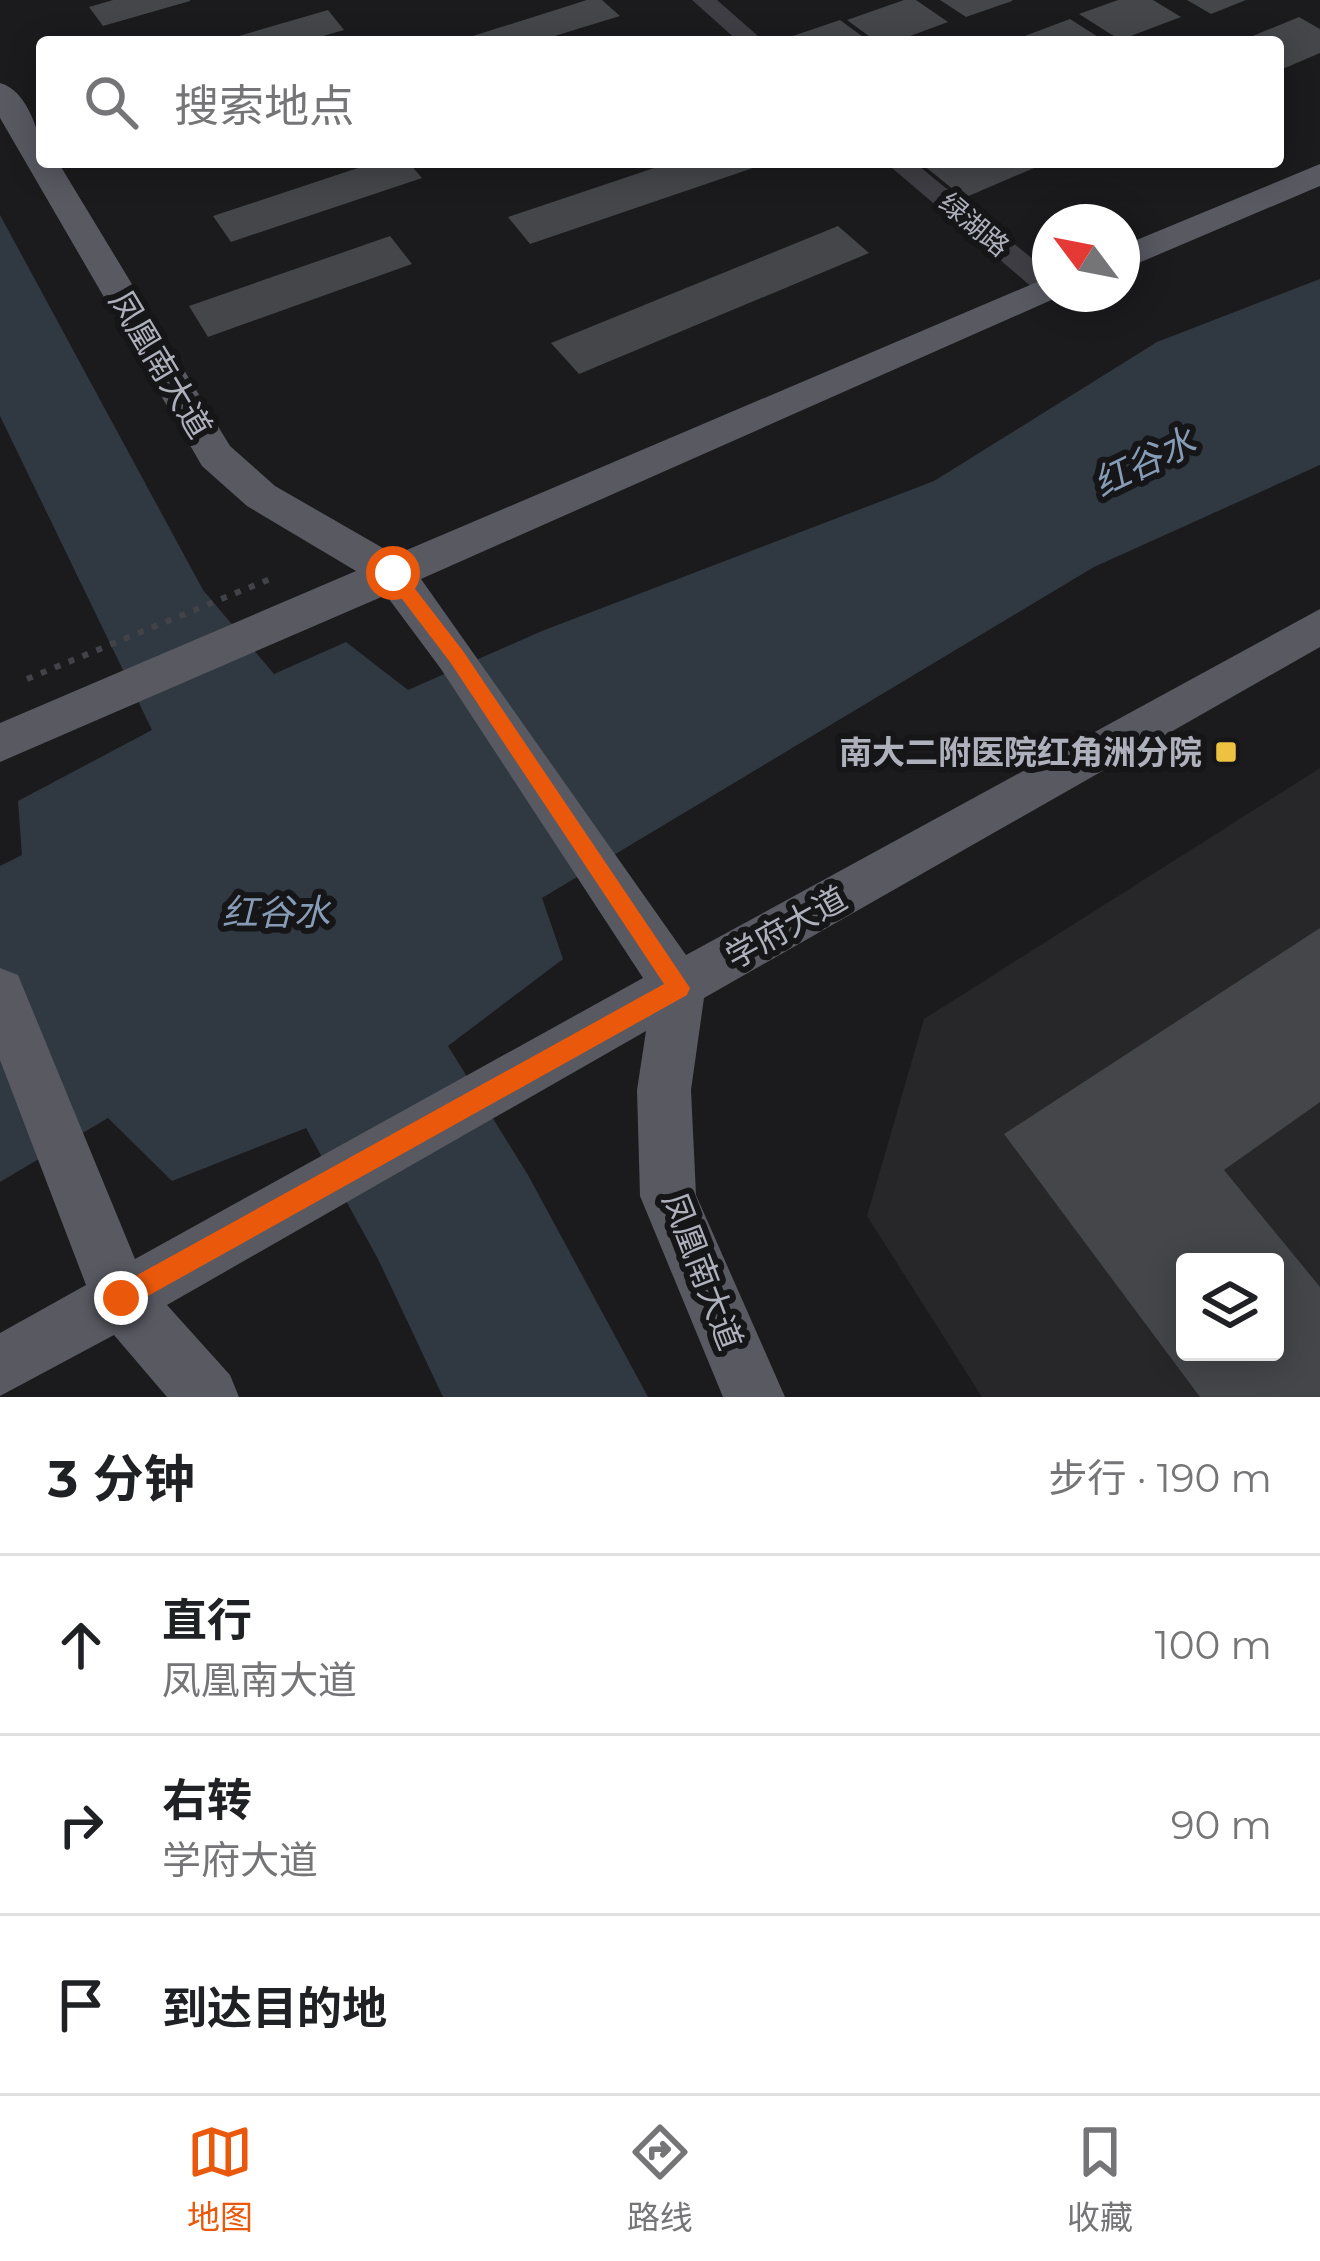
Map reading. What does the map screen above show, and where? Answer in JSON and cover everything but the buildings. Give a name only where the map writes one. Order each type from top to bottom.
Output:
[{"type":"main road","name":"凤凰南大道","points":[[0,92],[36,153]]},
{"type":"main road","name":"凤凰南大道","points":[[45,168],[216,456],[261,496],[393,573],[457,657],[679,988],[664,1090],[668,1196],[754,1397]]},
{"type":"main road","points":[[1140,251],[1320,174]]},
{"type":"main road","points":[[0,743],[1032,297]]},
{"type":"main road","name":"学府大道","points":[[0,1366],[1320,626]]},
{"type":"main road","points":[[0,992],[121,1298],[208,1397]]},
{"type":"street","points":[[703,0],[746,36]]},
{"type":"street","name":"绿湖路","points":[[905,168],[1032,274]]},
{"type":"path","points":[[27,679],[270,579]]},
{"type":"shaded area","points":[[1320,768],[1320,1397],[982,1397],[867,1216],[924,1019]]},
{"type":"water","name":"红谷水","points":[[0,215],[203,590],[274,674],[346,642],[408,690],[542,631],[934,481],[1157,342],[1320,279],[1320,465],[1094,567],[542,898],[563,959],[448,1046],[528,1175],[648,1397],[443,1397],[378,1259],[306,1128],[172,1181],[108,1118],[0,1182],[0,866],[22,855],[18,801],[152,730],[0,416]]},
{"type":"place","name":"南大二附医院红角洲分院","points":[[1226,752]]},
{"type":"route","points":[[121,1298],[512,1076],[679,988],[457,657],[393,573]]}]
